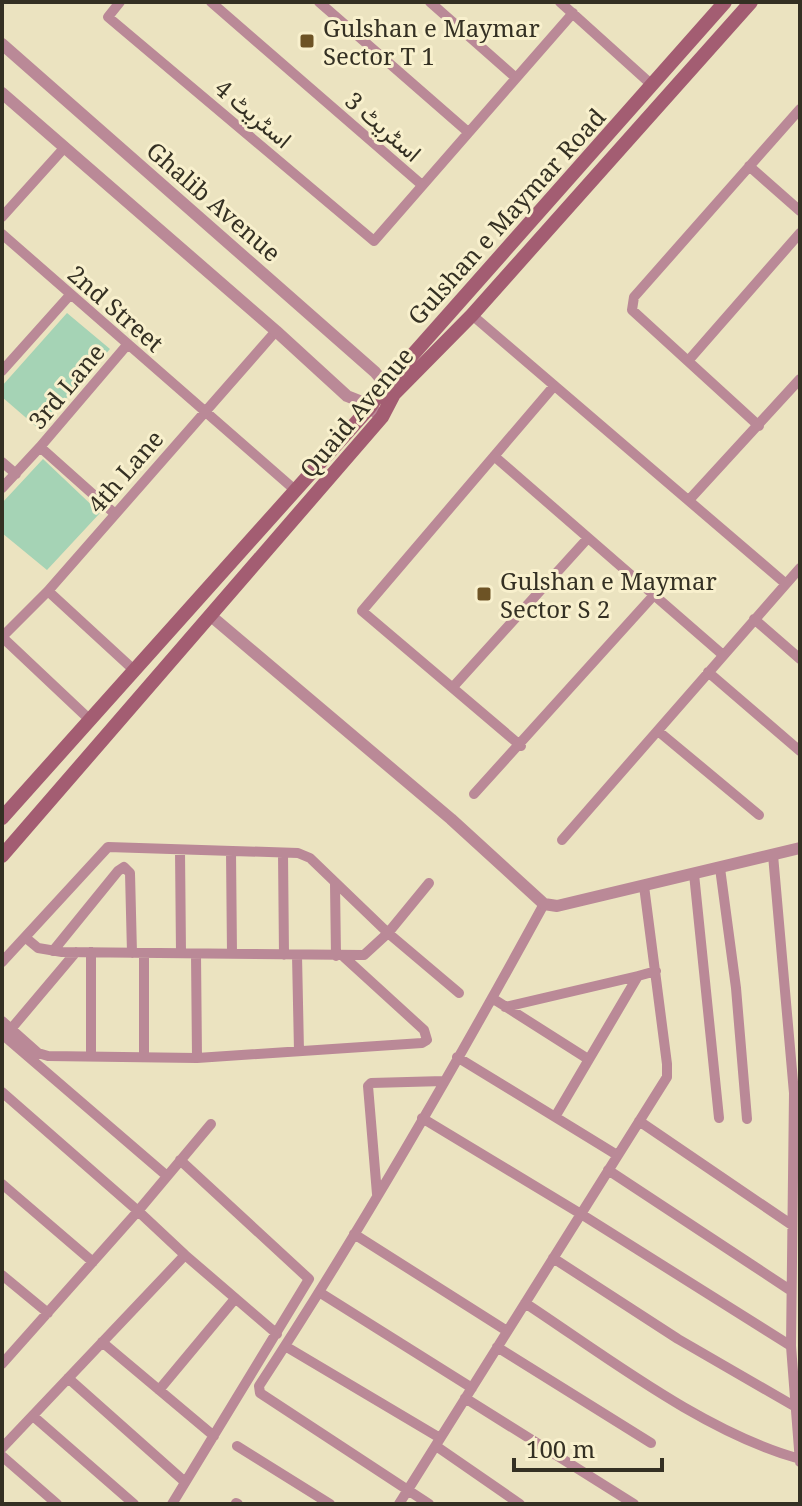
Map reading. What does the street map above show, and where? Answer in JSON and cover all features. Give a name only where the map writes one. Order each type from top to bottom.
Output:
[{"type":"main road","name":"Gulshan e Maymar Road","points":[[2,818],[370,407],[389,390],[725,2]]},
{"type":"main road","name":"Quaid Avenue","points":[[2,856],[382,417],[389,390],[472,315],[751,2]]},
{"type":"street","name":"اسٹریٹ 4","points":[[120,2],[108,17],[374,241],[422,185]]},
{"type":"street","name":"اسٹریٹ 3","points":[[211,2],[422,185]]},
{"type":"street","points":[[319,2],[468,132]]},
{"type":"street","points":[[430,2],[516,78]]},
{"type":"street","points":[[560,2],[652,85]]},
{"type":"street","points":[[422,185],[573,13]]},
{"type":"street","name":"Ghalib Avenue","points":[[2,44],[375,372],[389,390]]},
{"type":"street","points":[[3,95],[347,396],[370,407],[382,417]]},
{"type":"street","points":[[759,426],[632,310],[634,297],[800,109]]},
{"type":"street","points":[[2,217],[65,147]]},
{"type":"street","points":[[749,166],[800,211]]},
{"type":"street","points":[[688,361],[800,233]]},
{"type":"street","name":"2nd Street","points":[[2,234],[295,490]]},
{"type":"street","points":[[4,363],[70,295]]},
{"type":"street","points":[[472,315],[786,584]]},
{"type":"street","name":"4th Lane","points":[[2,638],[48,591],[276,331]]},
{"type":"street","name":"3rd Lane","points":[[2,488],[127,345]]},
{"type":"street","points":[[689,500],[800,379]]},
{"type":"street","points":[[521,746],[362,611],[554,386]]},
{"type":"street","points":[[40,447],[114,513]]},
{"type":"street","points":[[494,456],[723,655]]},
{"type":"street","points":[[2,462],[16,474]]},
{"type":"street","points":[[453,687],[588,538]]},
{"type":"street","points":[[562,840],[800,568]]},
{"type":"street","points":[[48,591],[135,671]]},
{"type":"street","points":[[474,794],[521,746],[654,595]]},
{"type":"street","points":[[211,616],[451,819],[544,904],[557,906],[800,848]]},
{"type":"street","points":[[754,619],[800,659]]},
{"type":"street","points":[[2,638],[89,719]]},
{"type":"street","points":[[708,672],[800,751]]},
{"type":"street","points":[[658,731],[759,815]]},
{"type":"street","points":[[2,962],[102,850],[113,846],[180,851],[298,853],[310,858],[388,933],[459,993]]},
{"type":"street","points":[[180,851],[181,953]]},
{"type":"street","points":[[231,852],[232,954]]},
{"type":"street","points":[[283,853],[284,955]]},
{"type":"street","points":[[525,1303],[707,1420],[800,1461],[794,1406],[790,1290],[795,1050],[773,855]]},
{"type":"street","points":[[53,951],[124,867],[130,873],[144,1057]]},
{"type":"street","points":[[720,868],[736,988],[747,1119]]},
{"type":"street","points":[[694,874],[719,1118]]},
{"type":"street","points":[[26,938],[38,948],[53,951],[364,955],[388,933],[429,883]]},
{"type":"street","points":[[5,1028],[42,1055],[91,1057],[197,1058],[422,1043],[427,1040],[424,1030],[340,956],[335,884]]},
{"type":"street","points":[[399,1504],[667,1077],[644,886]]},
{"type":"street","points":[[429,1504],[260,1393],[259,1386],[354,1234],[544,904]]},
{"type":"street","points":[[5,1028],[76,952]]},
{"type":"street","points":[[91,952],[91,1057]]},
{"type":"street","points":[[196,954],[197,1058]]},
{"type":"street","points":[[297,955],[299,1051]]},
{"type":"street","points":[[505,1007],[656,971]]},
{"type":"street","points":[[555,1117],[638,976]]},
{"type":"street","points":[[492,998],[588,1059]]},
{"type":"street","points":[[5,1028],[167,1176]]},
{"type":"street","points":[[457,1057],[617,1155]]},
{"type":"street","points":[[377,1194],[368,1086],[371,1083],[444,1081]]},
{"type":"street","points":[[2,1092],[234,1300],[277,1334]]},
{"type":"street","points":[[422,1118],[791,1346]]},
{"type":"street","points":[[639,1121],[792,1225]]},
{"type":"street","points":[[2,1364],[211,1124]]},
{"type":"street","points":[[172,1504],[308,1285],[308,1276],[180,1160]]},
{"type":"street","points":[[608,1170],[790,1290]]},
{"type":"street","points":[[2,1184],[93,1262]]},
{"type":"street","points":[[354,1234],[507,1331]]},
{"type":"street","points":[[2,1448],[185,1255]]},
{"type":"street","points":[[553,1258],[678,1339],[794,1406]]},
{"type":"street","points":[[3,1277],[48,1313]]},
{"type":"street","points":[[319,1292],[472,1388]]},
{"type":"street","points":[[159,1390],[234,1300]]},
{"type":"street","points":[[102,1342],[214,1436]]},
{"type":"street","points":[[285,1346],[438,1442],[520,1504]]},
{"type":"street","points":[[497,1347],[651,1443]]},
{"type":"street","points":[[68,1378],[185,1482]]},
{"type":"street","points":[[465,1398],[634,1504]]},
{"type":"street","points":[[33,1416],[134,1504]]},
{"type":"street","points":[[237,1446],[330,1504]]},
{"type":"street","points":[[2,1456],[57,1504]]},
{"type":"green space","points":[[67,313],[110,349],[39,429],[2,397],[2,386]]},
{"type":"green space","points":[[43,459],[100,513],[47,570],[2,533],[2,503]]},
{"type":"place","name":"Gulshan e Maymar Sector T 1","points":[[307,41]]},
{"type":"place","name":"Gulshan e Maymar Sector S 2","points":[[484,594]]}]
